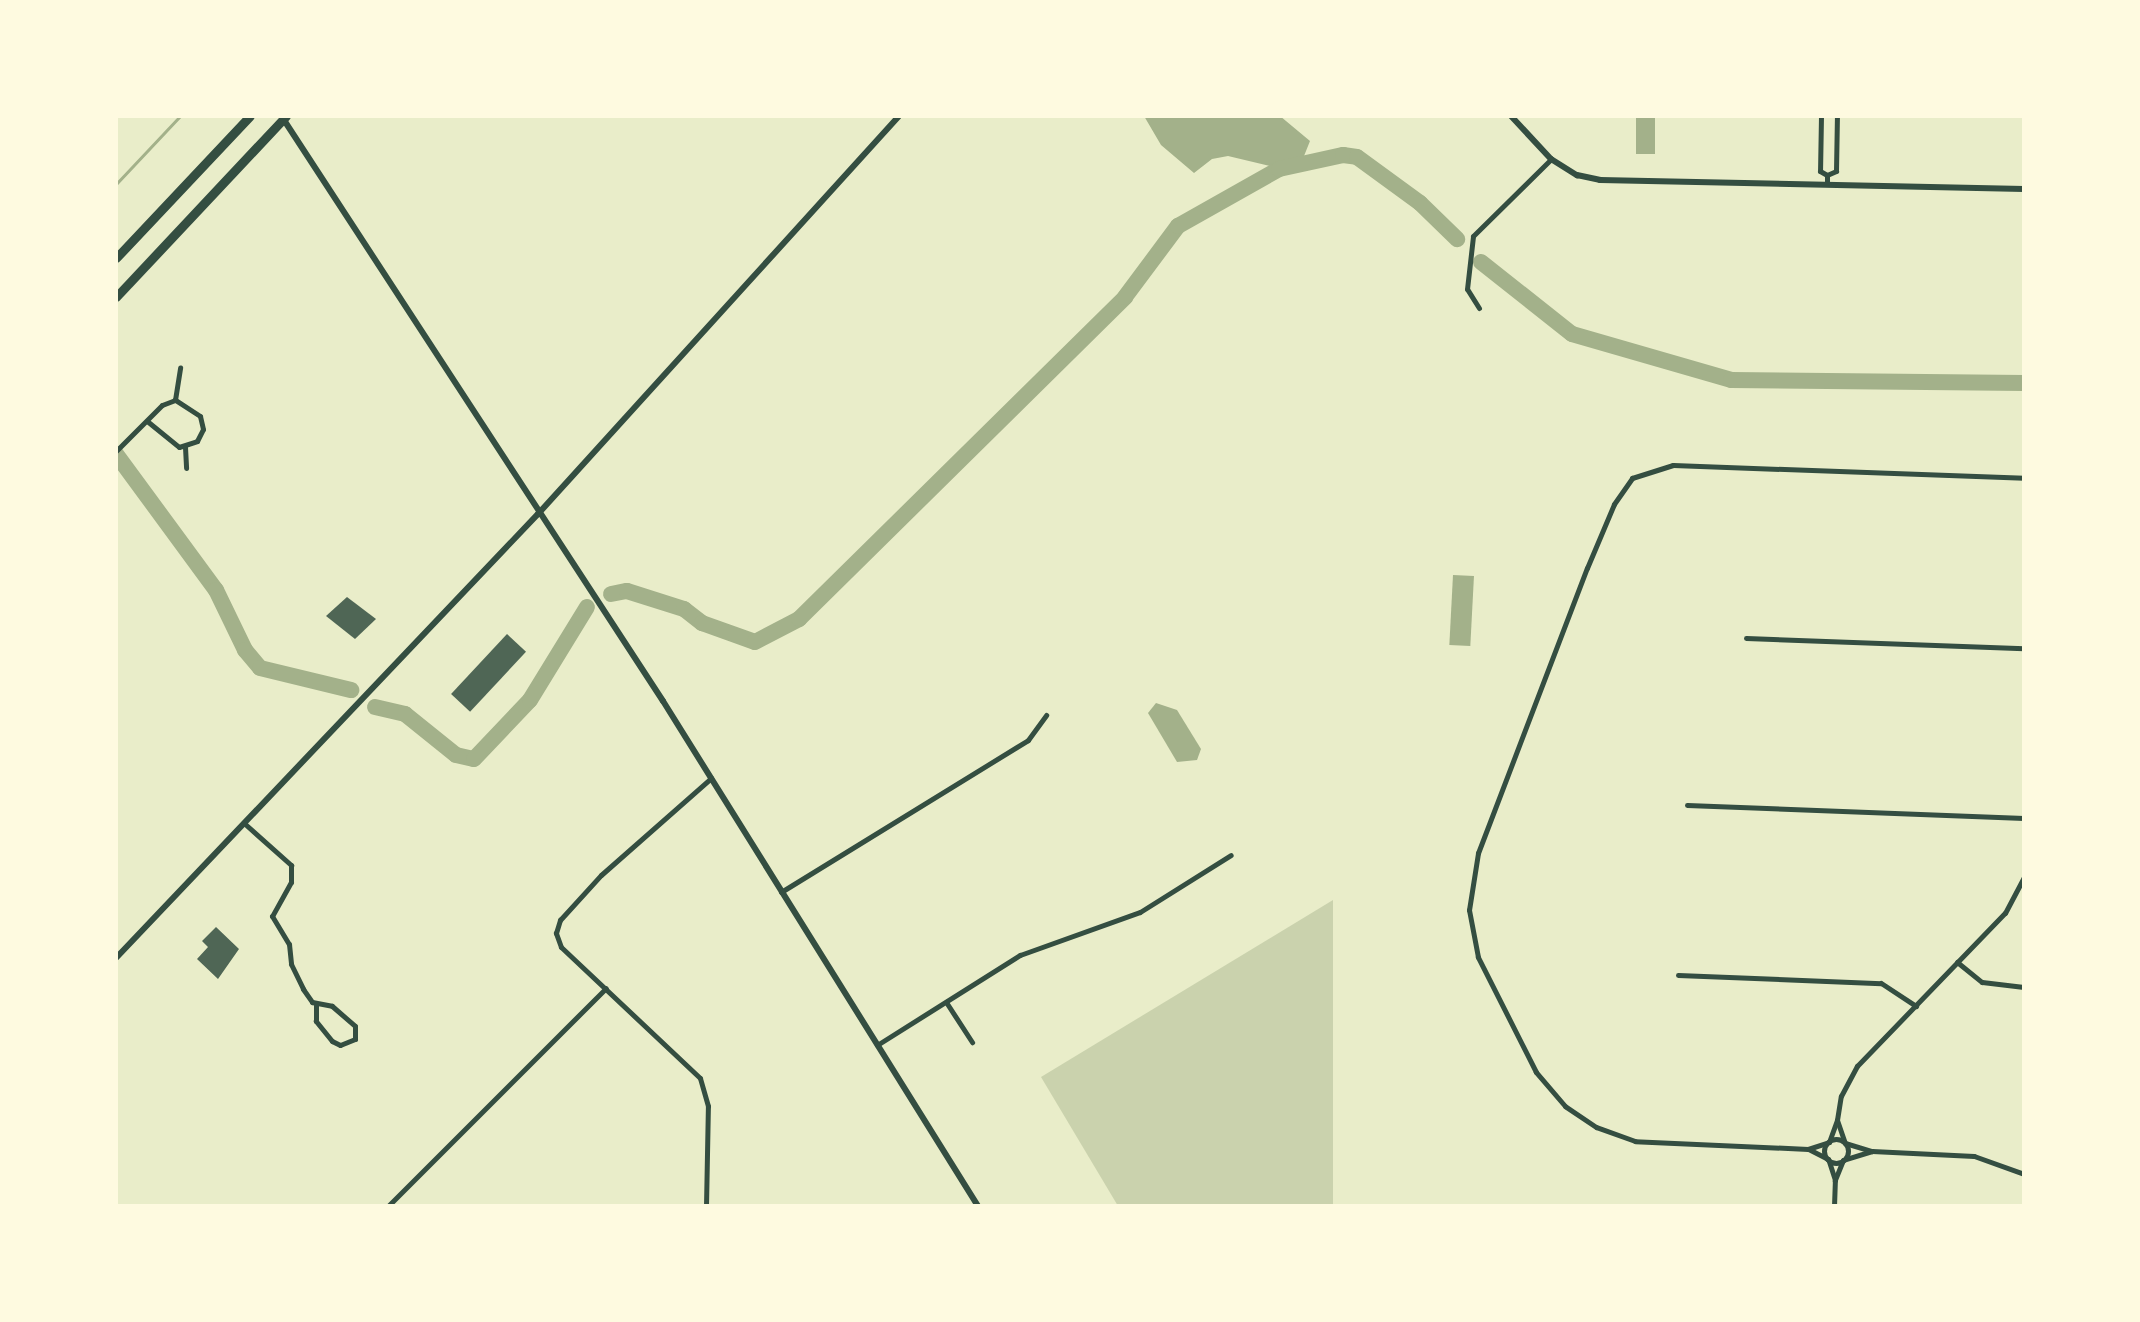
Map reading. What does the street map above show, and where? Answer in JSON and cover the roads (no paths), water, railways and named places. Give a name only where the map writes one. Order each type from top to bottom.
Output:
[{"type":"highway","points":[[116,258],[250,116]]},
{"type":"highway","points":[[116,297],[284,116]]},
{"type":"street","points":[[284,116],[711,778],[978,1206]]},
{"type":"street","points":[[116,958],[538,514],[899,116]]},
{"type":"street","points":[[1511,116],[1551,159],[1600,180],[2024,189]]},
{"type":"street","points":[[1821,116],[1820,171],[1827,175]]},
{"type":"street","points":[[1827,175],[1836,171],[1837,116]]},
{"type":"street","points":[[1479,308],[1467,289],[1473,236],[1551,159]]},
{"type":"street","points":[[1827,175],[1827,184]]},
{"type":"street","points":[[175,400],[180,367]]},
{"type":"street","points":[[116,451],[162,405],[175,400],[187,404],[202,422],[197,441],[185,447],[172,444],[147,421]]},
{"type":"street","points":[[185,447],[186,468]]},
{"type":"street","points":[[2024,478],[1673,465],[1632,478],[1603,530],[1481,841],[1469,897],[1478,957],[1536,1072],[1565,1106],[1610,1133],[1648,1143],[1808,1149],[1829,1142],[1845,1143],[1872,1151],[1974,1156],[2024,1174]]},
{"type":"street","points":[[1746,638],[2024,648]]},
{"type":"street","points":[[781,892],[1028,740],[1046,715]]},
{"type":"street","points":[[706,1206],[708,1115],[703,1086],[690,1065],[561,947],[558,924],[606,870],[711,778]]},
{"type":"street","points":[[1687,805],[2024,818]]},
{"type":"street","points":[[245,824],[291,865],[291,882],[272,916],[289,944],[291,964],[303,989],[316,1005],[316,1021],[332,1041],[340,1045],[355,1039],[355,1026],[332,1006],[316,1005]]},
{"type":"street","points":[[877,1045],[1030,950],[1140,912],[1231,855]]},
{"type":"street","points":[[1835,1180],[1825,1149],[1852,1073],[2005,913],[2024,877]]},
{"type":"street","points":[[1957,962],[1982,982],[2024,987]]},
{"type":"street","points":[[1678,975],[1881,983],[1916,1006]]},
{"type":"street","points":[[388,1206],[606,988]]},
{"type":"street","points":[[946,1002],[972,1042]]},
{"type":"street","points":[[1834,1206],[1835,1180],[1843,1160],[1845,1143],[1837,1120]]},
{"type":"street","points":[[1808,1149],[1828,1159],[1843,1160],[1872,1151]]},
{"type":"waterway","points":[[116,184],[180,116]]},
{"type":"waterway","points":[[611,594],[627,591],[684,609],[702,623],[755,642],[799,619],[1125,297],[1178,226],[1279,169],[1343,155],[1357,157],[1420,203],[1457,239]]},
{"type":"waterway","points":[[1481,262],[1572,334],[1731,380],[2024,383]]},
{"type":"waterway","points":[[116,454],[216,590],[245,650],[260,668],[351,690]]},
{"type":"waterway","points":[[375,707],[405,714],[456,755],[474,759],[530,700],[587,607]]}]
